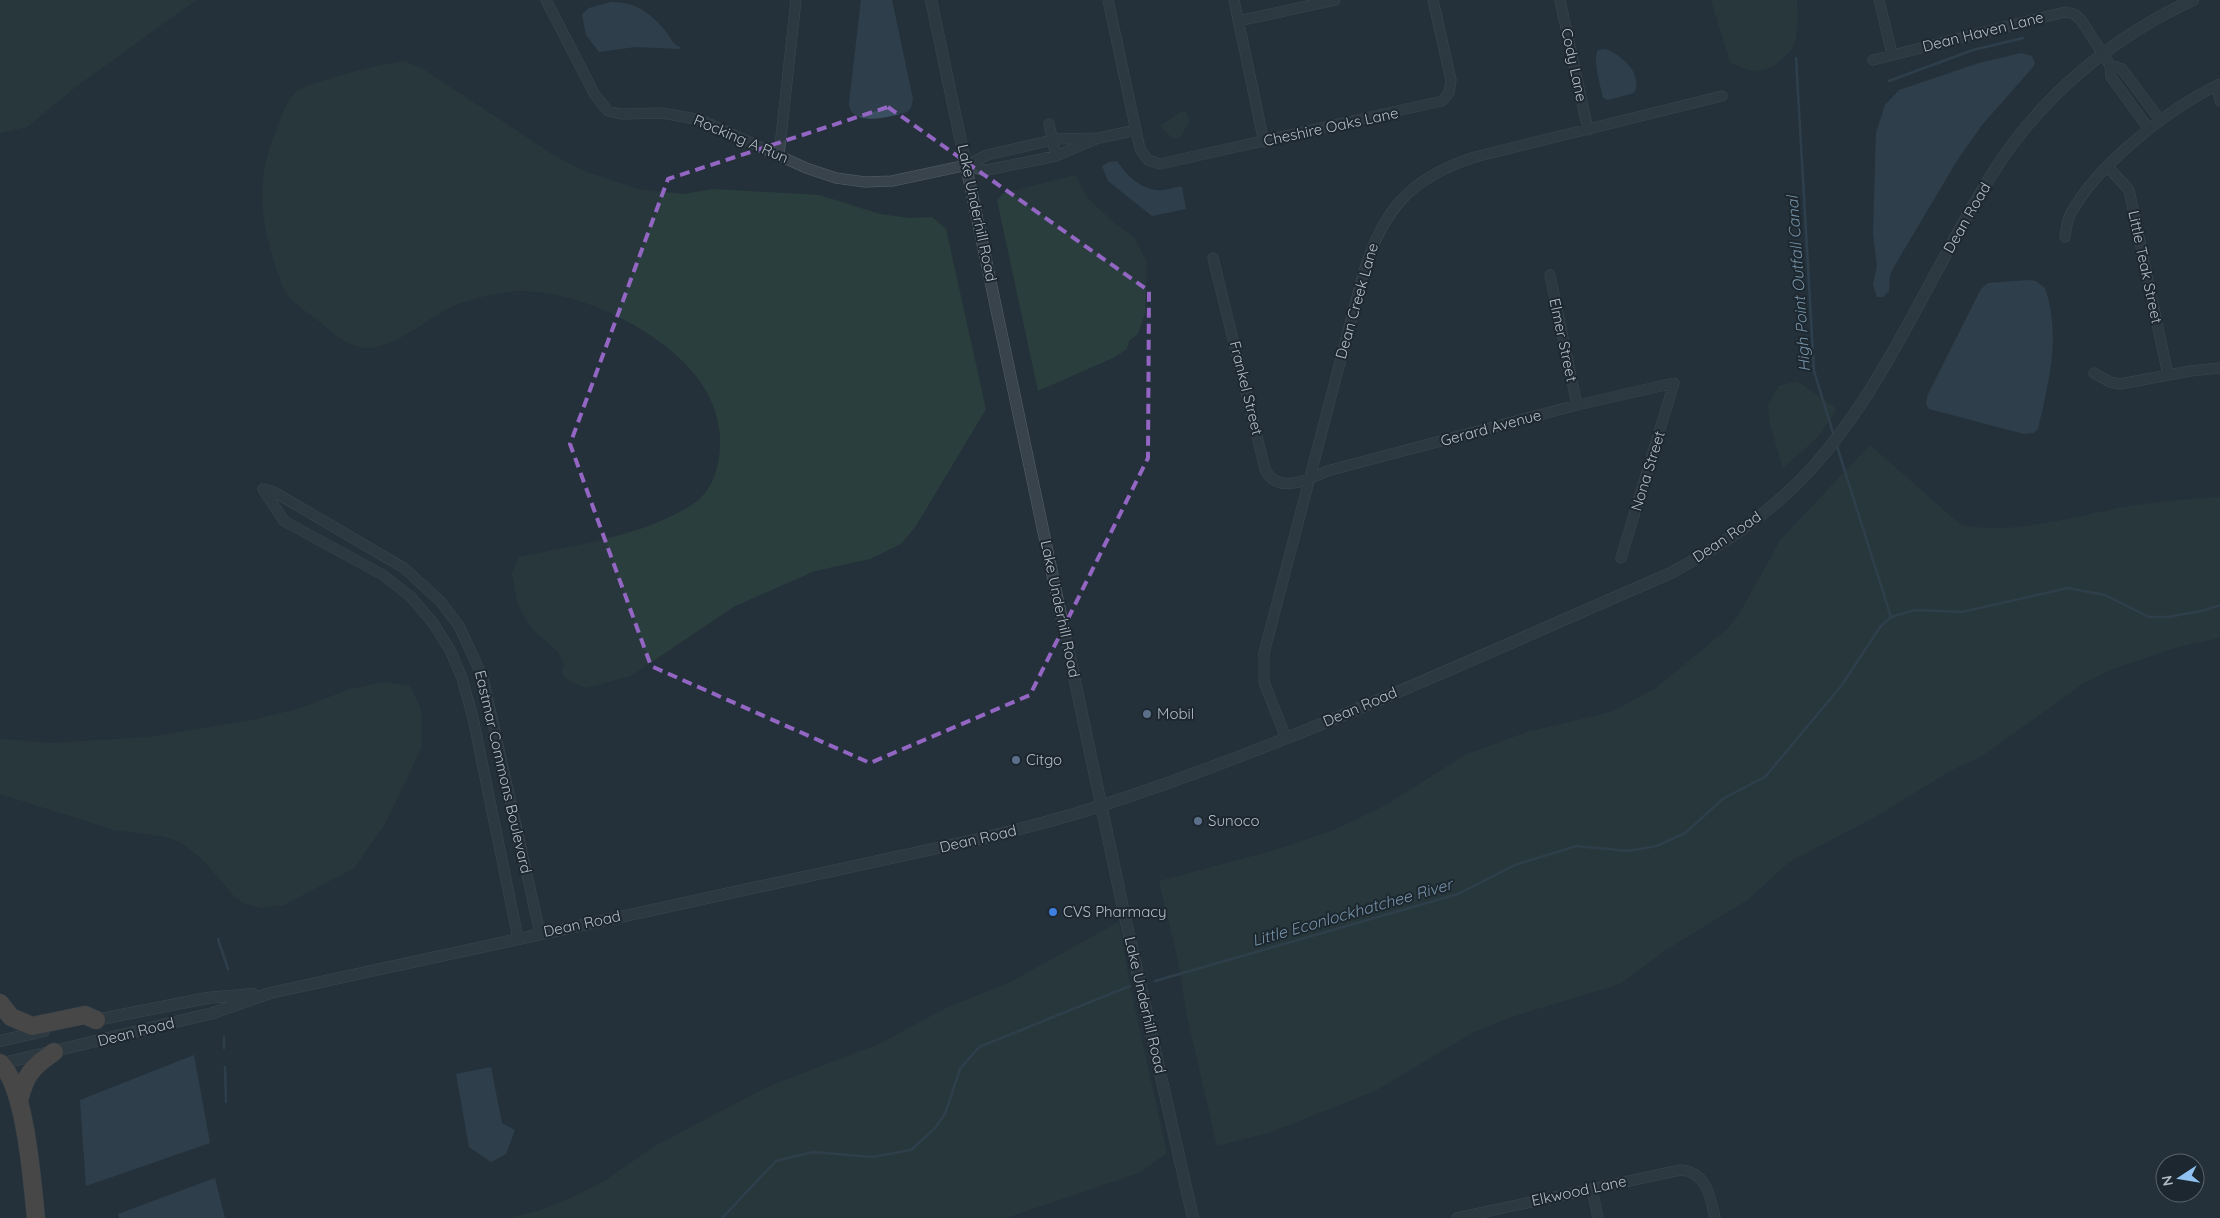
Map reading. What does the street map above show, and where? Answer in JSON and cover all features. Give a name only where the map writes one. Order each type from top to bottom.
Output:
[{"type":"highway","points":[[0,1003],[11,1017],[32,1026],[85,1016],[96,1020]]},
{"type":"highway","points":[[19,1101],[23,1083],[31,1070],[54,1052]]},
{"type":"highway","points":[[1,1064],[10,1076],[19,1101],[36,1218]]},
{"type":"street","name":"Rocking A Run","points":[[546,0],[595,96],[608,111],[621,114],[662,113],[692,118],[722,128],[826,175],[860,182],[892,181],[967,165],[987,154],[1052,140],[1099,138],[1136,130]]},
{"type":"street","points":[[780,155],[796,0]]},
{"type":"street","name":"Lake Underhill Road","points":[[931,0],[1102,806],[1193,1218]]},
{"type":"street","name":"Cheshire Oaks Lane","points":[[1108,0],[1143,155],[1148,160],[1158,164],[1435,104],[1445,99],[1449,93],[1451,80],[1433,0]]},
{"type":"street","points":[[1234,0],[1264,142]]},
{"type":"street","points":[[1238,21],[1335,0]]},
{"type":"street","name":"Cody Lane","points":[[1560,0],[1588,130]]},
{"type":"street","points":[[1879,0],[1892,54]]},
{"type":"street","name":"Dean Road","points":[[1,1064],[213,1013],[270,993],[540,933],[979,840],[1102,806],[1206,770],[1286,738],[1671,573],[1710,552],[1748,526],[1783,497],[1811,469],[1844,428],[1870,390],[1996,167],[2024,131],[2056,96],[2103,54],[2152,21],[2193,0]]},
{"type":"street","name":"Dean Haven Lane","points":[[1874,60],[2066,12],[2074,14],[2081,20],[2110,65]]},
{"type":"street","points":[[2149,129],[2111,77],[2110,65],[2122,69],[2160,120]]},
{"type":"street","points":[[2065,237],[2070,214],[2108,167],[2149,129],[2160,120],[2218,85],[2220,101]]},
{"type":"street","name":"Dean Creek Lane","points":[[1286,738],[1262,676],[1263,661],[1368,257],[1377,234],[1391,210],[1420,183],[1450,165],[1475,157],[1722,96]]},
{"type":"street","points":[[1049,124],[1056,156]]},
{"type":"street","name":"Rocking A Run","points":[[967,165],[988,170],[1056,156],[1099,138]]},
{"type":"street","name":"Little Teak Street","points":[[2108,167],[2128,190],[2168,375]]},
{"type":"street","name":"Frankel Street","points":[[1214,258],[1265,468],[1273,479],[1287,484],[1309,479]]},
{"type":"street","name":"Elmer Street","points":[[1550,275],[1577,405]]},
{"type":"street","points":[[2094,373],[2117,384],[2220,368]]},
{"type":"street","name":"Gerard Avenue","points":[[1309,479],[1327,472],[1577,405],[1674,383]]},
{"type":"street","name":"Nona Street","points":[[1621,558],[1674,383]]},
{"type":"street","name":"Eastmar Commons Boulevard","points":[[518,938],[473,718],[462,678],[450,650],[433,623],[411,597],[383,575],[284,521],[263,490],[274,492],[404,568],[440,601],[459,626],[483,678],[540,933]]},
{"type":"street","name":"Dean Road","points":[[0,1041],[207,998],[270,993]]},
{"type":"street","name":"Elkwood Lane","points":[[1457,1218],[1672,1171],[1688,1171],[1701,1179],[1709,1192],[1715,1218]]},
{"type":"street","points":[[1592,1188],[1598,1218]]},
{"type":"highlighted area","points":[[888,107],[1149,291],[1148,458],[1030,695],[870,763],[651,666],[570,444],[668,179]]},
{"type":"green space","points":[[0,0],[196,0],[77,86],[27,127],[0,133]]},
{"type":"green space","points":[[1711,0],[1797,0],[1797,30],[1793,47],[1777,64],[1764,70],[1745,69],[1730,62]]},
{"type":"green space","points":[[403,61],[420,67],[555,156],[586,172],[637,189],[683,194],[713,189],[819,195],[880,214],[909,218],[932,217],[946,229],[986,409],[916,526],[901,544],[870,559],[815,571],[735,606],[631,676],[586,688],[569,681],[561,672],[565,665],[557,651],[532,629],[518,605],[512,574],[519,557],[629,533],[670,517],[698,500],[710,485],[719,457],[720,437],[715,409],[694,374],[675,354],[649,334],[615,315],[557,295],[519,291],[493,294],[449,308],[391,342],[378,347],[365,348],[353,345],[340,338],[290,298],[284,289],[268,240],[262,191],[271,143],[286,105],[296,92],[306,86],[352,72]]},
{"type":"green space","points":[[1180,112],[1185,112],[1190,120],[1181,136],[1173,139],[1160,126]]},
{"type":"green space","points":[[1075,175],[1088,198],[1113,222],[1134,237],[1147,262],[1145,314],[1138,334],[1129,341],[1127,349],[1113,358],[1038,391],[997,200],[1004,193]]},
{"type":"green space","points":[[1797,381],[1837,409],[1818,437],[1783,468],[1770,425],[1768,404],[1779,386]]},
{"type":"green space","points":[[1870,445],[1960,524],[1980,528],[2025,526],[2137,505],[2220,497],[2220,638],[2177,647],[2113,669],[2084,683],[1979,758],[1952,770],[1875,817],[1789,862],[1749,899],[1666,950],[1620,984],[1511,1017],[1472,1033],[1375,1091],[1268,1133],[1217,1146],[1187,1016],[1177,956],[1159,881],[1282,848],[1334,830],[1386,805],[1465,755],[1527,732],[1611,712],[1656,688],[1726,630],[1738,616],[1781,539]]},
{"type":"green space","points":[[385,682],[410,686],[421,709],[422,747],[385,824],[354,868],[284,905],[262,908],[245,904],[234,896],[202,859],[180,842],[162,836],[114,830],[0,794],[0,739],[53,743],[149,737],[247,721],[298,709],[350,689]]},
{"type":"green space","points":[[1119,922],[1130,986],[1167,1153],[1139,1173],[1006,1218],[508,1218],[539,1211],[571,1198],[606,1180],[653,1147],[767,1087],[879,1044],[942,1010],[1010,982]]},
{"type":"water","points":[[861,0],[892,0],[913,99],[911,108],[907,112],[872,119],[856,116],[851,111],[849,103]]},
{"type":"water","points":[[611,2],[629,4],[643,10],[656,20],[680,49],[635,47],[599,52],[586,35],[582,14],[589,8]]},
{"type":"water","points":[[1606,49],[1624,61],[1633,72],[1636,79],[1634,93],[1608,100],[1603,98],[1597,74],[1596,54],[1598,50]]},
{"type":"water","points":[[2021,53],[2032,56],[2035,63],[2033,67],[1982,125],[1958,159],[1892,270],[1889,291],[1883,297],[1877,297],[1873,284],[1877,266],[1873,234],[1876,133],[1885,105],[1899,90],[1979,63]]},
{"type":"water","points":[[1117,161],[1142,186],[1156,190],[1182,187],[1186,209],[1152,216],[1108,181],[1102,166],[1109,162]]},
{"type":"water","points":[[2036,281],[2045,288],[2052,324],[2052,358],[2038,429],[2033,433],[2024,434],[1929,409],[1926,404],[1928,394],[1981,289],[1988,283]]},
{"type":"water","points":[[194,1055],[210,1143],[86,1186],[80,1100]]},
{"type":"water","points":[[491,1067],[502,1123],[515,1130],[506,1154],[491,1162],[469,1147],[456,1074]]},
{"type":"water","points":[[215,1178],[225,1218],[119,1218],[118,1214]]},
{"type":"waterway","points":[[1889,81],[1973,50],[2023,38]]},
{"type":"waterway","name":"High Point Outfall Canal","points":[[1796,58],[1814,371],[1834,436]]},
{"type":"waterway","name":"High Point Outfall Canal","points":[[1836,443],[1891,617]]},
{"type":"waterway","name":"Little Econlockhatchee River","points":[[1155,981],[1458,894],[1515,865],[1576,846],[1628,851],[1657,846],[1685,833],[1724,798],[1765,777],[1842,685],[1880,627],[1891,617],[1915,610],[1962,612],[2068,588],[2105,595],[2149,617],[2168,617],[2206,610],[2220,605]]},
{"type":"waterway","points":[[218,939],[228,969]]},
{"type":"waterway","name":"Little Econlockhatchee River","points":[[722,1218],[776,1161],[813,1152],[873,1157],[911,1150],[935,1128],[945,1114],[960,1069],[979,1047],[1130,986]]},
{"type":"waterway","points":[[224,1037],[224,1048]]},
{"type":"waterway","points":[[225,1067],[226,1102]]},
{"type":"place","name":"Mobil","points":[[1147,714]]},
{"type":"place","name":"Citgo","points":[[1016,760]]},
{"type":"place","name":"Sunoco","points":[[1198,821]]},
{"type":"place","name":"CVS Pharmacy","points":[[1053,912]]}]
